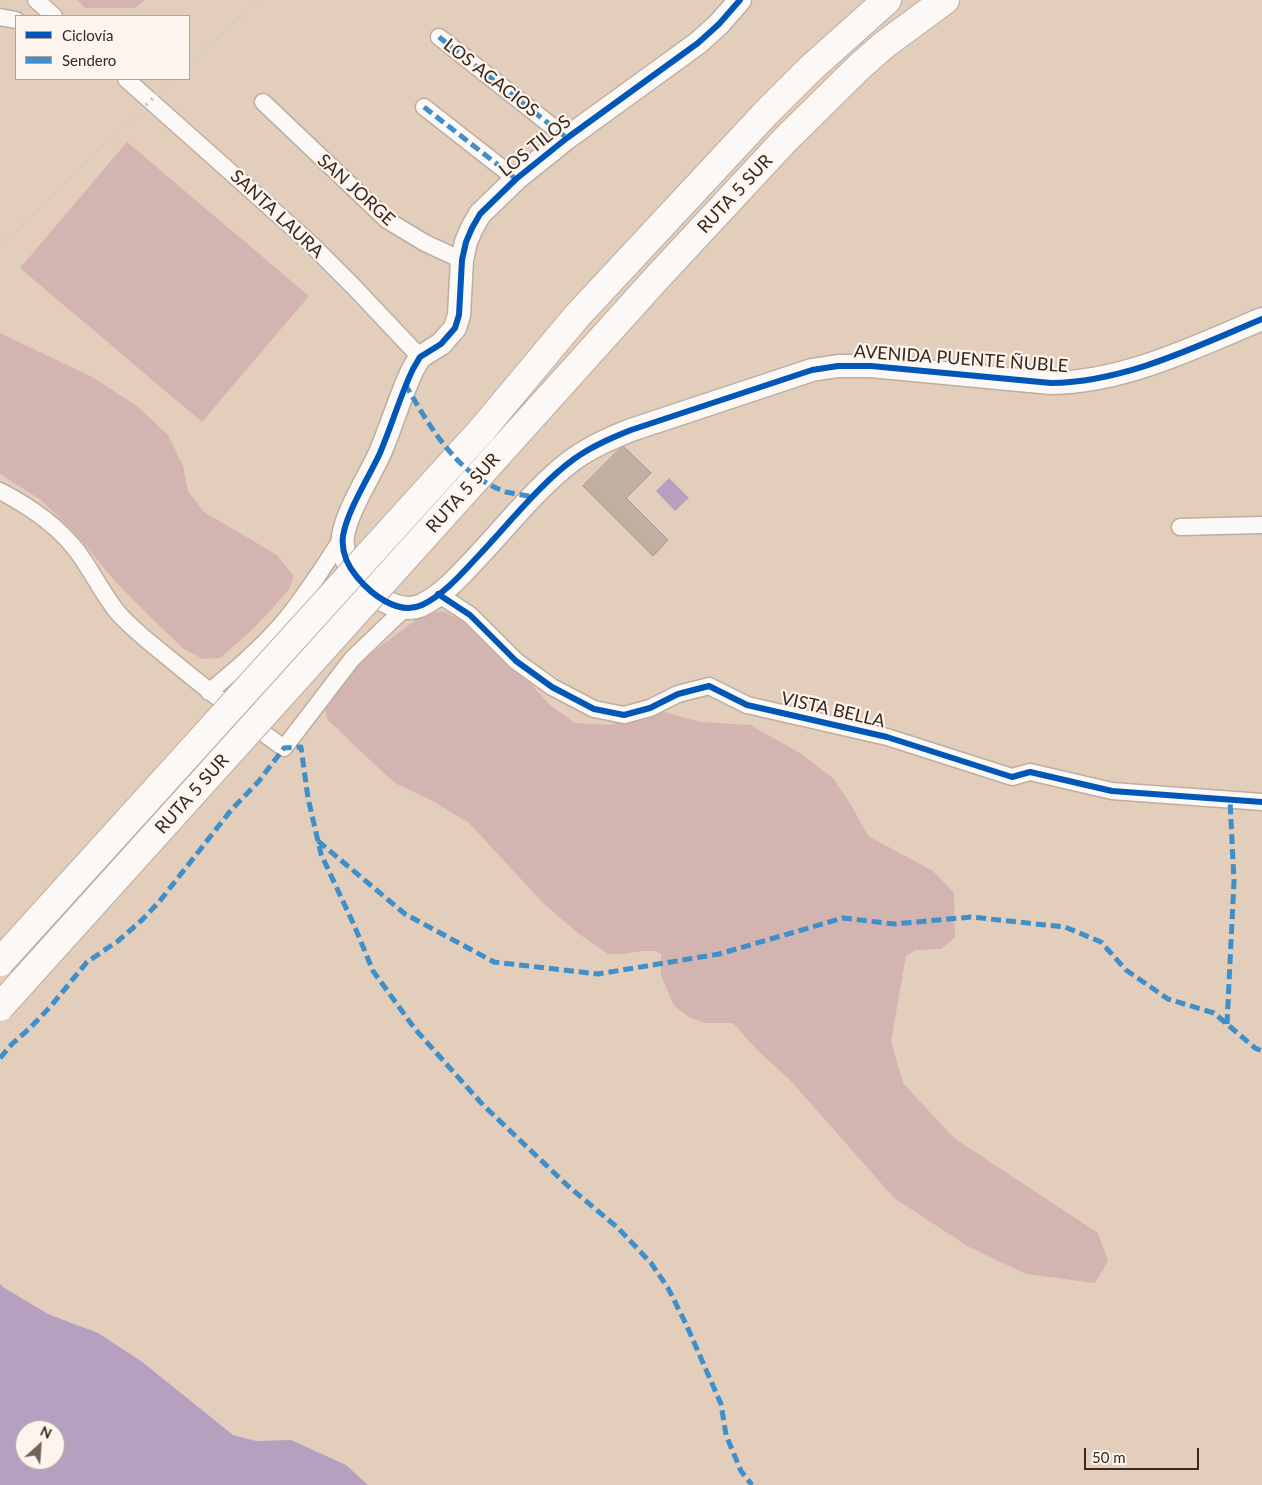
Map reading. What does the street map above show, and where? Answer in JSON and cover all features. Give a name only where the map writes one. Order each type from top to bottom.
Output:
[{"type":"highway","name":"RUTA 5 SUR","points":[[0,962],[481,431],[577,316],[766,113],[810,69],[887,0]]},
{"type":"highway","name":"RUTA 5 SUR","points":[[0,1007],[660,274],[792,134],[866,62],[945,0]]},
{"type":"street","points":[[36,0],[53,15]]},
{"type":"street","name":"LOS TILOS","points":[[420,357],[440,344],[455,328],[459,315],[462,260],[466,242],[480,214],[516,179],[567,138],[698,43],[719,24],[736,1]]},
{"type":"street","points":[[0,17],[15,20]]},
{"type":"street","name":"LOS ACACIOS","points":[[439,37],[567,138]]},
{"type":"street","name":"SANTA LAURA","points":[[127,80],[310,243],[420,357]]},
{"type":"street","name":"SAN JORGE","points":[[263,102],[387,220],[425,243],[462,260]]},
{"type":"street","points":[[424,106],[516,179]]},
{"type":"street","name":"AVENIDA PUENTE ÑUBLE","points":[[405,608],[421,606],[457,578],[533,497],[574,459],[604,440],[631,430],[812,370],[838,366],[871,366],[1050,383],[1094,380],[1162,360],[1262,319]]},
{"type":"street","points":[[0,491],[27,506],[60,531],[77,551],[119,613],[156,650],[249,724],[284,748],[352,659],[405,608],[388,603],[372,593],[361,582],[349,567],[343,551],[343,537],[346,522],[380,452],[405,384],[420,357]]},
{"type":"street","points":[[1180,527],[1262,525]]},
{"type":"street","points":[[209,692],[255,653],[281,624],[303,596],[343,537]]},
{"type":"street","name":"VISTA BELLA","points":[[438,594],[470,615],[516,661],[552,687],[594,709],[624,715],[650,708],[678,694],[709,686],[747,705],[887,737],[1012,777],[1030,772],[1112,791],[1262,802]]},
{"type":"shaded area","points":[[77,0],[145,0],[135,8],[85,8]]},
{"type":"shaded area","points":[[127,142],[309,296],[202,422],[20,268]]},
{"type":"shaded area","points":[[0,333],[92,377],[137,406],[168,435],[183,466],[188,491],[204,512],[277,555],[294,576],[288,591],[253,629],[220,658],[203,659],[185,650],[114,580],[76,534],[41,500],[0,474]]},
{"type":"shaded area","points":[[669,478],[689,498],[675,511],[656,491]]},
{"type":"shaded area","points":[[442,611],[461,620],[529,682],[550,705],[575,723],[612,725],[650,708],[700,722],[750,725],[800,753],[834,779],[868,836],[933,871],[954,893],[955,937],[941,949],[916,950],[906,956],[891,1041],[903,1083],[954,1138],[1098,1233],[1108,1261],[1095,1283],[1026,1274],[969,1247],[894,1198],[790,1080],[758,1051],[733,1023],[704,1023],[689,1017],[674,1006],[661,975],[661,954],[655,951],[642,951],[608,954],[579,934],[544,904],[469,823],[431,800],[395,783],[327,719],[324,700],[365,658],[418,618]]},
{"type":"shaded area","points":[[0,1284],[48,1314],[98,1333],[141,1361],[233,1435],[256,1441],[291,1440],[346,1465],[368,1485],[0,1485]]},
{"type":"building","points":[[623,446],[651,473],[626,498],[668,540],[653,556],[583,486]]},
{"type":"railway","points":[[190,63],[259,0]]},
{"type":"railway","points":[[0,246],[172,80]]},
{"type":"marked path","points":[[439,37],[567,138]]},
{"type":"marked path","points":[[424,107],[516,179]]},
{"type":"marked path","points":[[405,384],[435,433],[459,462],[489,484],[506,492],[533,497]]},
{"type":"marked path","points":[[0,1058],[51,1006],[87,962],[118,941],[159,902],[232,809],[259,781],[284,748],[301,747],[308,798],[321,854],[373,971],[415,1029],[483,1105],[568,1186],[618,1228],[651,1263],[668,1288],[686,1324],[721,1404],[726,1435],[741,1471],[752,1485]]},
{"type":"marked path","points":[[1227,1024],[1234,881],[1230,800]]},
{"type":"marked path","points":[[318,841],[405,914],[494,962],[598,974],[719,954],[843,918],[894,924],[971,917],[1065,927],[1101,942],[1126,970],[1168,999],[1214,1013],[1255,1048],[1262,1051]]},
{"type":"cycle path","points":[[740,0],[719,24],[698,43],[567,138],[516,179],[480,214],[466,242],[462,260],[459,315],[455,328],[441,344],[420,357],[413,369],[380,453],[345,526],[343,547],[348,563],[363,584],[386,602],[404,608],[413,608],[439,595],[550,479],[574,459],[595,446],[631,430],[812,370],[838,366],[871,366],[1051,383],[1079,381],[1133,370],[1262,319]]},
{"type":"cycle path","points":[[438,594],[470,615],[516,661],[552,687],[594,709],[624,715],[650,708],[678,694],[709,686],[747,705],[887,737],[1012,777],[1030,772],[1112,791],[1262,802]]}]
